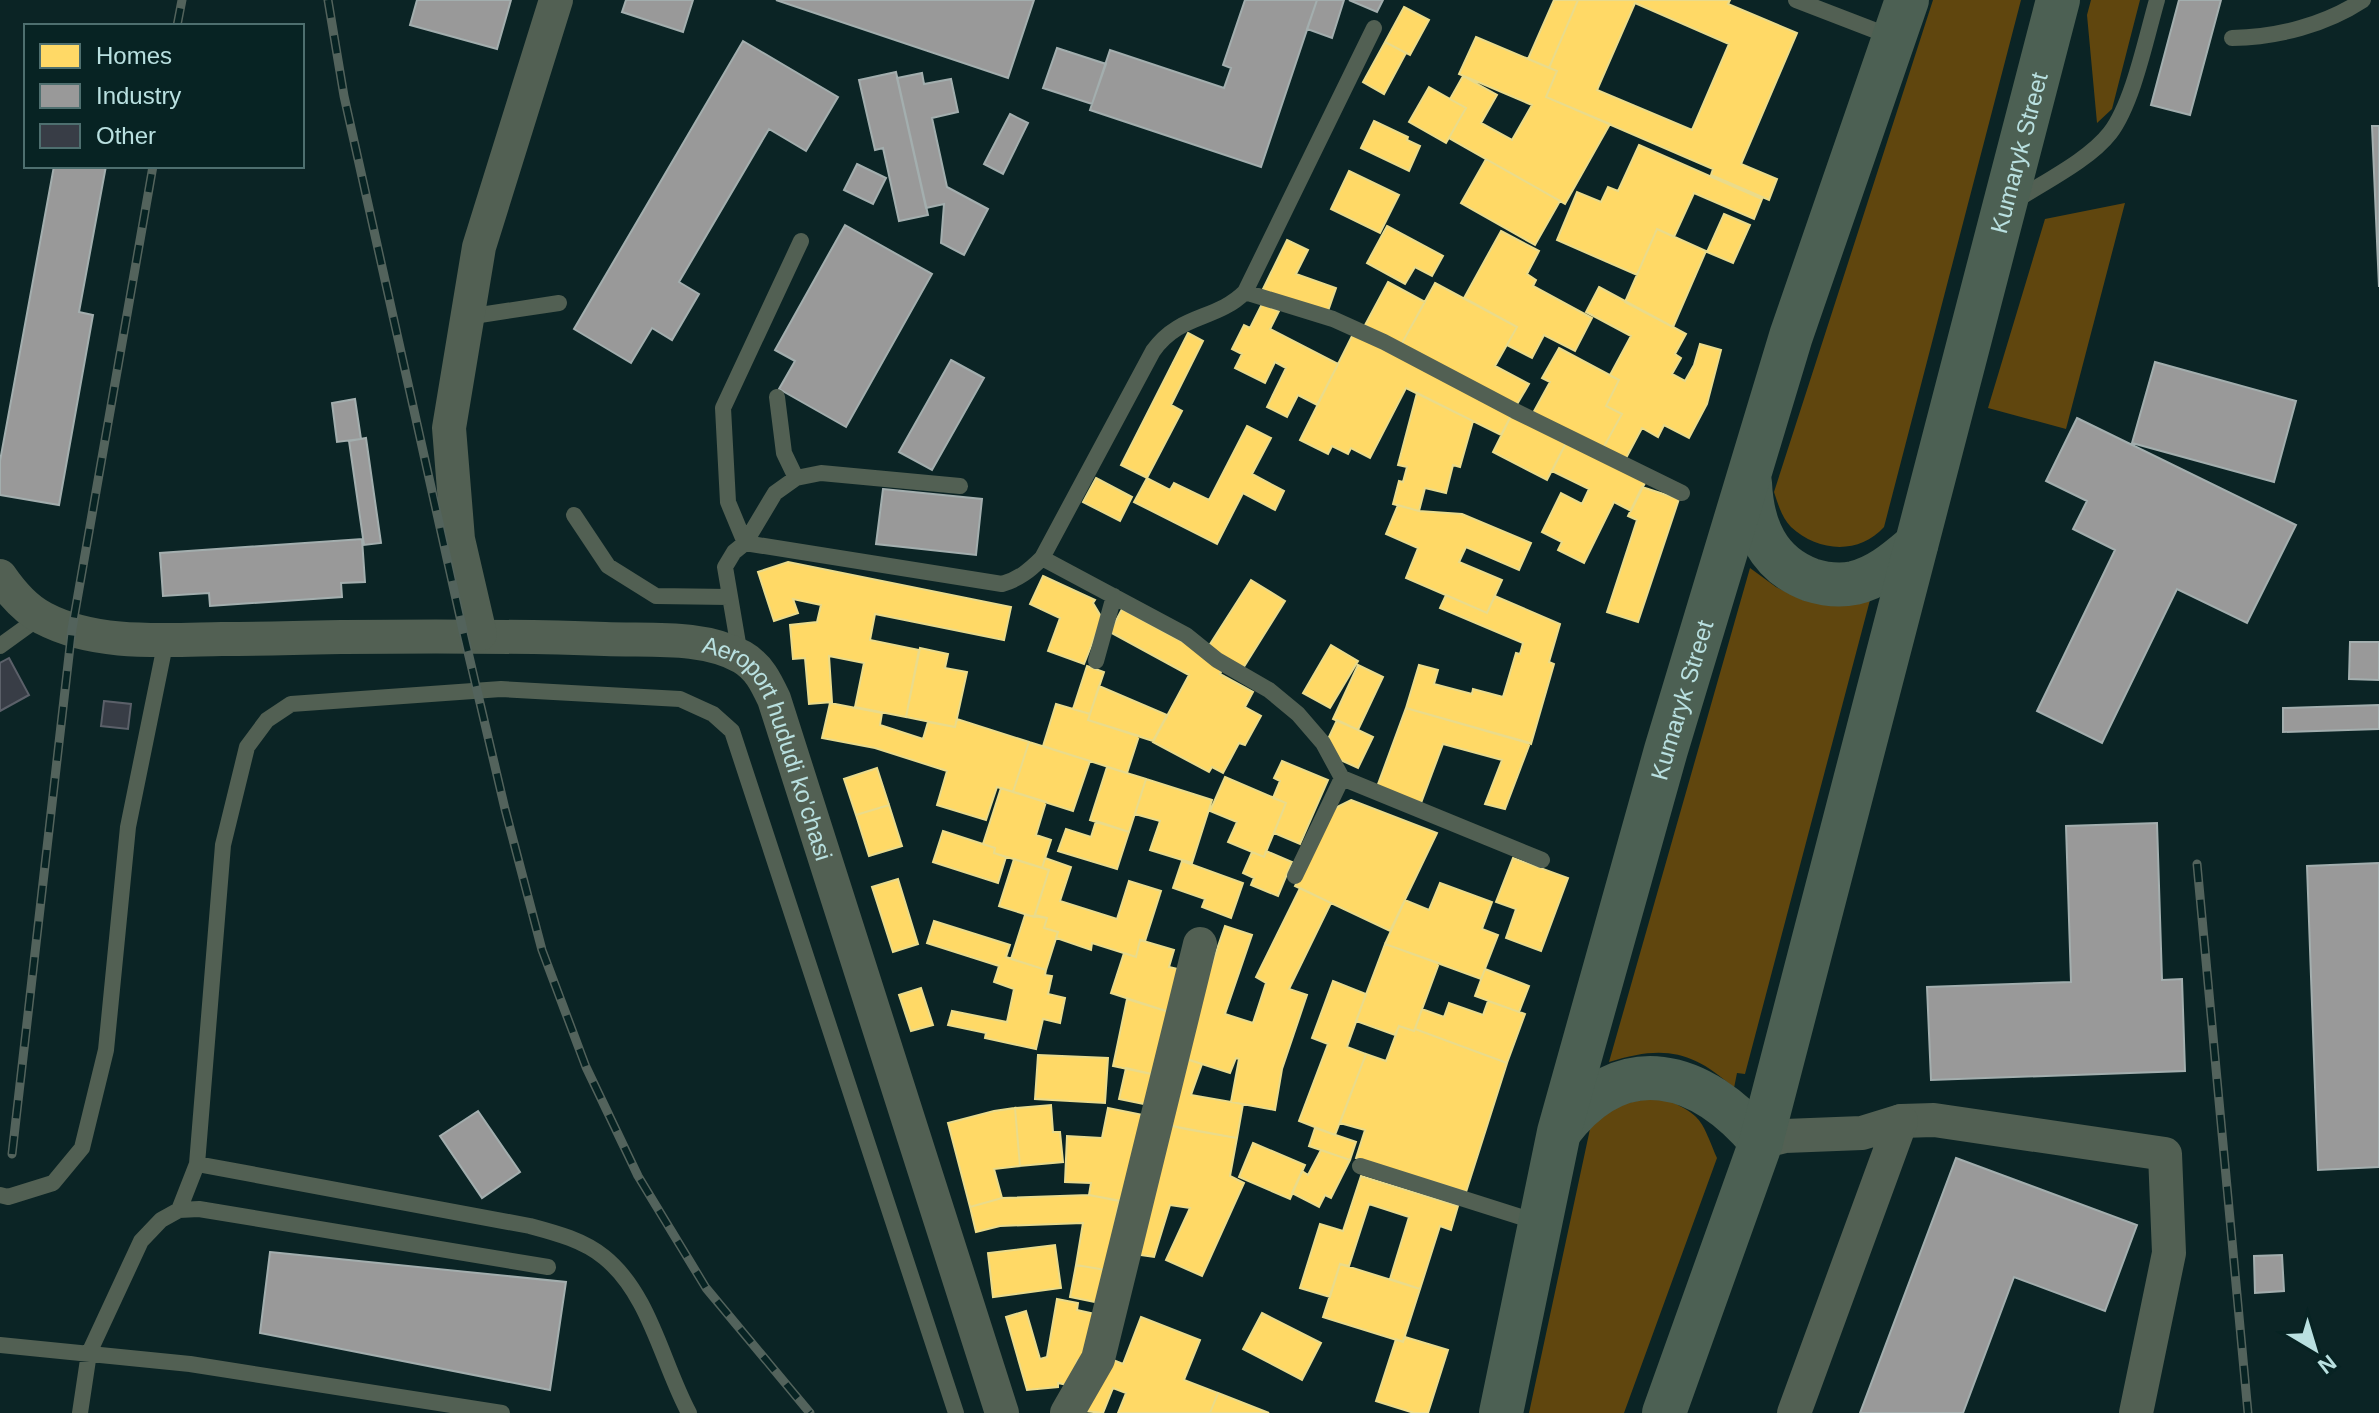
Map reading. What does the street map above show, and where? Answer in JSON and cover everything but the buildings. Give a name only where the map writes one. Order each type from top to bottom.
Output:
[{"type":"main road","name":"Kumaryk Street","points":[[1665,1412],[1761,1142],[2058,0]]},
{"type":"main road","name":"Kumaryk Street","points":[[1501,1413],[1559,1132],[1662,765],[1791,336],[1900,19]]},
{"type":"main road","points":[[1750,472],[1751,509],[1762,538],[1772,554],[1798,575],[1832,584],[1851,584],[1891,566],[1916,545]]},
{"type":"main road","points":[[1559,1132],[1596,1093],[1624,1081],[1644,1077],[1696,1089],[1732,1111],[1761,1142]]},
{"type":"street","points":[[480,634],[458,539],[449,428],[479,247],[556,0]]},
{"type":"street","name":"Aeroport hududi ko'chasi","points":[[0,576],[15,595],[40,617],[93,635],[166,640],[480,634],[676,642],[711,645],[741,656],[761,673],[774,699],[1002,1413]]},
{"type":"street","points":[[1067,1413],[1098,1359],[1200,944]]},
{"type":"street","points":[[1761,1142],[1785,1136],[1862,1133],[1901,1121],[1934,1120],[2165,1154],[2169,1253],[2136,1413]]},
{"type":"street","points":[[1794,1413],[1901,1121]]},
{"type":"street","points":[[1862,1133],[1877,1188]]},
{"type":"lane","points":[[1796,0],[1900,19]]},
{"type":"lane","points":[[2004,209],[2090,151],[2109,133],[2124,108],[2157,0]]},
{"type":"lane","points":[[2232,38],[2263,37],[2324,21],[2363,0]]},
{"type":"lane","points":[[745,543],[1002,584],[1017,580],[1042,558],[1163,336],[1179,325],[1234,303],[1245,292],[1374,28]]},
{"type":"lane","points":[[745,543],[728,502],[723,408],[801,241]]},
{"type":"lane","points":[[1245,292],[1333,319],[1384,342],[1682,493]]},
{"type":"lane","points":[[467,317],[559,303]]},
{"type":"lane","points":[[777,397],[784,453],[796,478]]},
{"type":"lane","points":[[741,656],[725,567],[734,552],[745,543],[775,493],[796,478],[821,473],[960,486]]},
{"type":"lane","points":[[574,515],[608,566],[656,596],[729,597]]},
{"type":"lane","points":[[1042,558],[1186,635],[1217,660],[1269,690],[1298,714],[1323,743],[1342,778],[1542,860]]},
{"type":"lane","points":[[1096,661],[1114,596]]},
{"type":"lane","points":[[0,646],[40,617]]},
{"type":"lane","points":[[0,1195],[8,1197],[53,1183],[82,1148],[106,1050],[128,827],[166,640]]},
{"type":"lane","points":[[179,1210],[197,1164],[223,845],[247,747],[267,720],[291,704],[501,689],[680,699],[713,714],[732,731],[956,1413]]},
{"type":"lane","points":[[1295,876],[1342,778]]},
{"type":"lane","points":[[197,1164],[530,1226],[568,1236],[604,1257],[628,1284],[645,1314],[689,1413]]},
{"type":"lane","points":[[1360,1166],[1539,1222]]},
{"type":"lane","points":[[80,1413],[89,1353],[141,1241],[161,1220],[179,1210],[199,1209],[548,1267]]},
{"type":"lane","points":[[0,1345],[190,1364],[502,1413]]},
{"type":"shaded area","points":[[1933,0],[2021,0],[1884,527],[1874,536],[1851,546],[1826,545],[1791,527],[1774,492]]},
{"type":"shaded area","points":[[2091,0],[2140,0],[2112,109],[2097,123],[2087,15]]},
{"type":"shaded area","points":[[2125,203],[2066,429],[1988,408],[2045,219]]},
{"type":"shaded area","points":[[1750,568],[1776,587],[1805,601],[1870,600],[1745,1074],[1737,1073],[1734,1088],[1704,1066],[1676,1054],[1645,1054],[1609,1062]]},
{"type":"shaded area","points":[[1660,1096],[1698,1118],[1717,1158],[1624,1413],[1529,1413],[1590,1129],[1609,1107]]},
{"type":"railway","points":[[177,24],[182,0]]},
{"type":"railway","points":[[328,0],[344,96],[464,635],[542,950],[586,1067],[638,1176],[706,1288],[810,1413]]},
{"type":"railway","points":[[12,1154],[72,629],[153,168]]},
{"type":"railway","points":[[2197,864],[2248,1413]]}]
